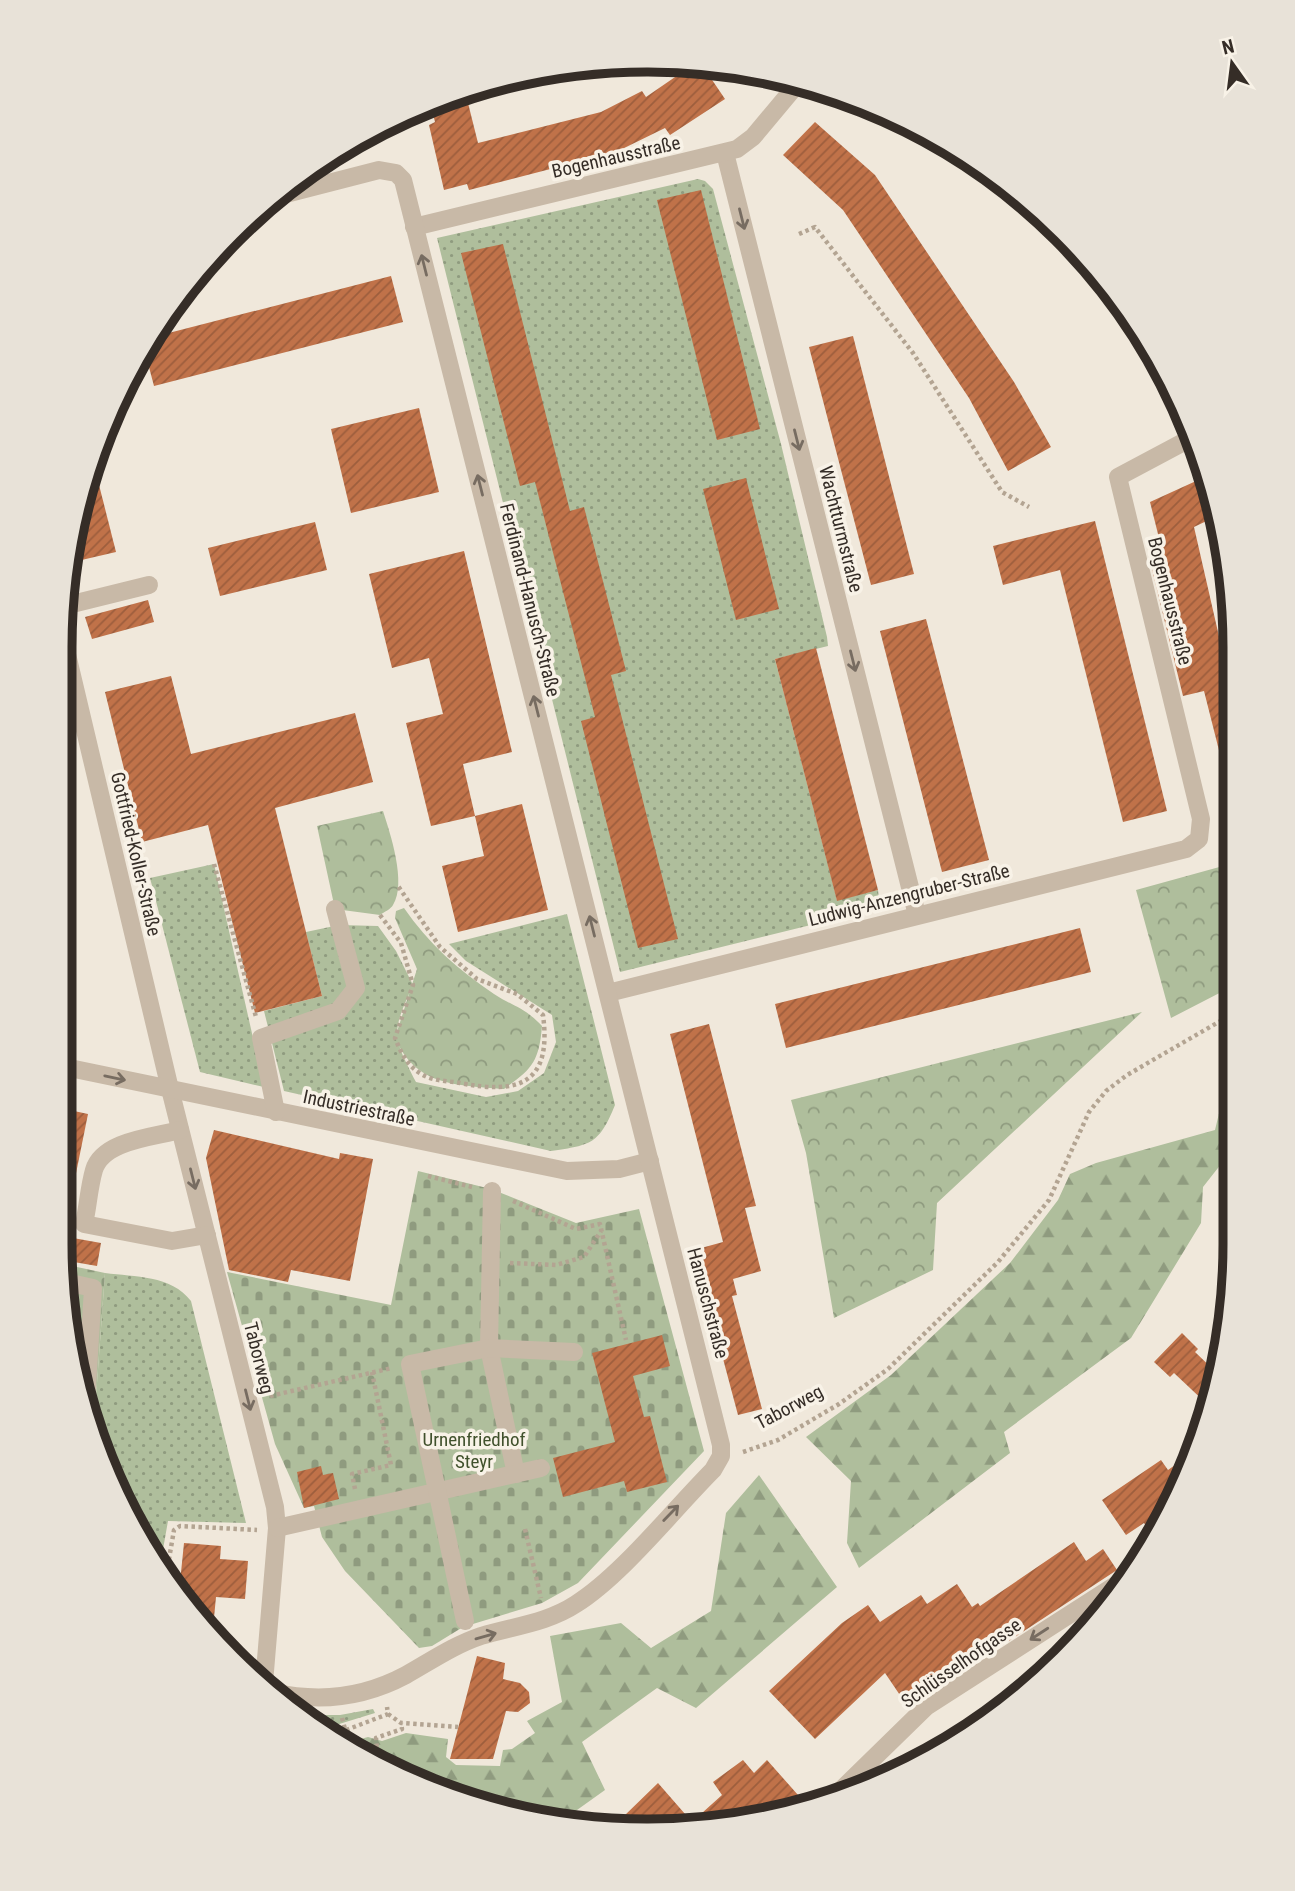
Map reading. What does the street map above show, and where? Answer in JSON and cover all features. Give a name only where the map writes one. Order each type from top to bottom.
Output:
[{"type":"street","name":"Bogenhausstraße","points":[[414,226],[726,153],[753,138],[792,90]]},
{"type":"street","name":"Wachtturmstraße","points":[[726,153],[917,915]]},
{"type":"street","name":"Ferdinand-Hanusch-Straße","points":[[297,191],[379,170],[396,173],[403,180],[650,1161]]},
{"type":"street","name":"Bogenhausstraße","points":[[1185,441],[1118,477],[1201,819]]},
{"type":"street","points":[[74,604],[149,585]]},
{"type":"street","name":"Gottfried-Koller-Straße","points":[[72,675],[170,1089]]},
{"type":"street","name":"Ludwig-Anzengruber-Straße","points":[[608,993],[1186,849],[1199,839],[1201,819]]},
{"type":"street","points":[[276,1112],[261,1038],[338,1012],[356,988],[335,909]]},
{"type":"street","name":"Industriestraße","points":[[72,1069],[568,1171],[619,1169],[650,1161]]},
{"type":"street","name":"Taborweg","points":[[170,1089],[277,1528],[265,1673]]},
{"type":"street","points":[[180,1130],[123,1145],[101,1158],[95,1168],[84,1224],[172,1241],[207,1235]]},
{"type":"street","name":"Hanuschstraße","points":[[650,1161],[719,1427],[721,1456]]},
{"type":"street","points":[[492,1191],[489,1348],[516,1474]]},
{"type":"street","points":[[73,1284],[93,1288],[88,1377]]},
{"type":"street","points":[[465,1621],[410,1364],[489,1348],[574,1352]]},
{"type":"street","points":[[292,1696],[315,1700],[358,1694],[386,1685],[457,1646],[552,1617],[577,1604],[601,1585],[713,1470],[721,1456]]},
{"type":"street","points":[[277,1528],[541,1468]]},
{"type":"street","name":"Schlüsselhofgasse","points":[[848,1783],[926,1707],[1106,1591]]},
{"type":"path","points":[[799,234],[815,227],[913,353],[1002,492],[1029,507]]},
{"type":"path","points":[[214,864],[261,1038]]},
{"type":"path","points":[[380,915],[401,943],[413,985],[402,1010],[395,1038],[412,1067],[425,1077],[503,1089],[533,1076],[546,1049],[543,1015],[517,994],[477,979],[440,947],[415,915],[398,886]]},
{"type":"path","name":"Taborweg","points":[[721,1456],[748,1451],[778,1440],[839,1404],[888,1369],[1020,1237],[1049,1200],[1089,1112],[1106,1091],[1126,1075],[1223,1019]]},
{"type":"path","points":[[428,1177],[492,1191],[576,1229],[600,1224],[626,1340]]},
{"type":"path","points":[[491,1263],[556,1265],[584,1257],[602,1230]]},
{"type":"path","points":[[270,1396],[410,1364]]},
{"type":"path","points":[[359,1511],[352,1474],[391,1465],[372,1372]]},
{"type":"path","points":[[167,1560],[174,1531],[180,1526],[255,1530],[277,1528]]},
{"type":"path","points":[[525,1529],[541,1593],[541,1598],[536,1602]]},
{"type":"path","points":[[388,1714],[401,1723],[458,1727]]},
{"type":"path","points":[[377,1751],[376,1738],[402,1729],[401,1723]]},
{"type":"green space","points":[[698,179],[705,181],[713,189],[781,444],[827,637],[828,646],[775,659],[837,900],[878,890],[880,908],[620,972],[437,238]]},
{"type":"green space","points":[[383,811],[398,871],[397,896],[393,905],[380,915],[335,909],[317,826]]},
{"type":"green space","points":[[214,864],[264,1087],[200,1072],[150,878]]},
{"type":"green space","points":[[1223,866],[1223,991],[1171,1018],[1136,890]]},
{"type":"green space","points":[[404,908],[423,933],[456,965],[542,1026],[539,1048],[532,1064],[504,1089],[454,1084],[426,1074],[414,1066],[395,1038],[417,969],[395,918],[396,911]]},
{"type":"green space","points":[[567,914],[615,1105],[604,1128],[592,1140],[576,1147],[551,1151],[284,1091],[264,1011],[322,996],[306,932],[339,925],[378,926],[396,951],[413,985],[401,1014],[397,1034],[402,1054],[416,1082],[486,1097],[518,1091],[544,1073],[556,1042],[552,1015],[466,961],[449,944]]},
{"type":"green space","points":[[1142,1012],[937,1203],[933,1270],[834,1318],[806,1153],[791,1100]]},
{"type":"green space","points":[[1223,1097],[1223,1162],[1203,1187],[1201,1223],[1131,1338],[1004,1432],[1010,1453],[859,1568],[847,1543],[851,1481],[806,1437],[891,1375],[1010,1263],[1058,1200],[1070,1174],[1096,1163],[1215,1130]]},
{"type":"green space","name":"Urnenfriedhof Steyr","points":[[418,1171],[491,1189],[576,1223],[639,1209],[704,1451],[578,1583],[542,1603],[463,1627],[432,1646],[419,1648],[345,1571],[322,1537],[314,1506],[304,1508],[275,1444],[227,1272],[391,1305]]},
{"type":"green space","points":[[73,1266],[105,1273],[95,1407],[77,1319]]},
{"type":"green space","points":[[105,1273],[152,1279],[183,1292],[191,1301],[246,1523],[168,1521],[162,1553],[131,1498],[95,1407]]},
{"type":"green space","points":[[759,1475],[837,1587],[696,1708],[657,1688],[582,1742],[605,1790],[572,1814],[498,1800],[462,1789],[393,1760],[357,1740],[368,1737],[382,1741],[406,1733],[448,1739],[446,1757],[456,1765],[500,1766],[503,1750],[512,1749],[535,1733],[527,1721],[562,1702],[550,1636],[621,1623],[651,1648],[711,1611],[726,1513]]},
{"type":"green space","points":[[373,1709],[375,1713],[334,1726],[318,1715],[340,1715]]},
{"type":"building","points":[[681,73],[709,76],[725,99],[670,135],[665,128],[616,152],[469,190],[467,184],[444,190],[429,125],[435,122],[433,114],[467,100],[478,143],[601,112],[642,91],[646,97]]},
{"type":"building","points":[[815,122],[875,175],[1014,382],[1051,447],[1008,471],[969,398],[843,210],[783,155]]},
{"type":"building","points":[[701,190],[760,429],[717,440],[657,200]]},
{"type":"building","points":[[503,244],[570,511],[584,507],[626,671],[611,675],[678,939],[638,948],[581,721],[595,717],[535,482],[520,486],[461,253]]},
{"type":"building","points":[[391,276],[403,322],[154,386],[148,362],[165,334]]},
{"type":"building","points":[[853,336],[914,574],[871,585],[809,347]]},
{"type":"building","points":[[419,408],[439,492],[351,513],[331,429]]},
{"type":"building","points":[[97,478],[116,552],[79,561]]},
{"type":"building","points":[[746,478],[779,609],[736,620],[703,489]]},
{"type":"building","points":[[1198,480],[1209,520],[1194,527],[1223,654],[1223,766],[1204,691],[1183,696],[1149,557],[1163,554],[1150,502]]},
{"type":"building","points":[[1095,521],[1167,811],[1123,822],[1060,570],[1003,585],[993,546]]},
{"type":"building","points":[[315,522],[327,570],[220,596],[208,548]]},
{"type":"building","points":[[464,551],[512,752],[463,764],[475,816],[431,826],[406,723],[443,714],[429,658],[392,668],[369,574]]},
{"type":"building","points":[[148,600],[154,622],[92,639],[85,617]]},
{"type":"building","points":[[926,619],[989,860],[942,872],[880,631]]},
{"type":"building","points":[[816,648],[878,890],[837,901],[775,659]]},
{"type":"building","points":[[171,676],[191,754],[355,713],[373,782],[275,808],[322,996],[255,1013],[208,825],[142,842],[105,692]]},
{"type":"building","points":[[522,804],[548,910],[458,932],[442,866],[484,856],[475,816]]},
{"type":"building","points":[[1080,928],[1091,972],[786,1048],[775,1004]]},
{"type":"building","points":[[709,1024],[756,1206],[745,1208],[761,1271],[733,1279],[737,1295],[732,1296],[762,1409],[738,1415],[694,1250],[723,1242],[670,1034]]},
{"type":"building","points":[[72,1111],[88,1114],[72,1193]]},
{"type":"building","points":[[214,1130],[339,1159],[340,1153],[373,1159],[350,1281],[291,1270],[288,1282],[229,1270],[206,1158]]},
{"type":"building","points":[[73,1238],[101,1243],[97,1266],[72,1262]]},
{"type":"building","points":[[1182,1333],[1198,1349],[1195,1352],[1210,1366],[1202,1399],[1174,1373],[1170,1377],[1154,1362]]},
{"type":"building","points":[[662,1335],[670,1366],[633,1376],[644,1417],[650,1416],[667,1482],[627,1492],[624,1481],[563,1497],[553,1458],[615,1442],[592,1353]]},
{"type":"building","points":[[1161,1460],[1168,1470],[1180,1462],[1148,1528],[1144,1523],[1126,1535],[1102,1500]]},
{"type":"building","points":[[321,1466],[323,1475],[333,1473],[339,1499],[304,1508],[297,1472]]},
{"type":"building","points":[[1074,1542],[1086,1561],[1103,1549],[1117,1570],[908,1707],[885,1673],[815,1739],[769,1691],[842,1623],[868,1605],[880,1622],[921,1595],[927,1604],[957,1584],[972,1607],[978,1603],[980,1606]]},
{"type":"building","points":[[184,1543],[221,1546],[220,1559],[248,1561],[245,1599],[216,1597],[214,1621],[180,1579]]},
{"type":"building","points":[[477,1656],[505,1663],[503,1679],[520,1683],[529,1692],[530,1703],[518,1712],[506,1711],[493,1759],[450,1759]]},
{"type":"building","points":[[743,1760],[754,1773],[767,1760],[801,1799],[760,1808],[698,1817],[722,1795],[713,1782]]},
{"type":"building","points":[[658,1783],[688,1818],[624,1818],[623,1817]]}]
